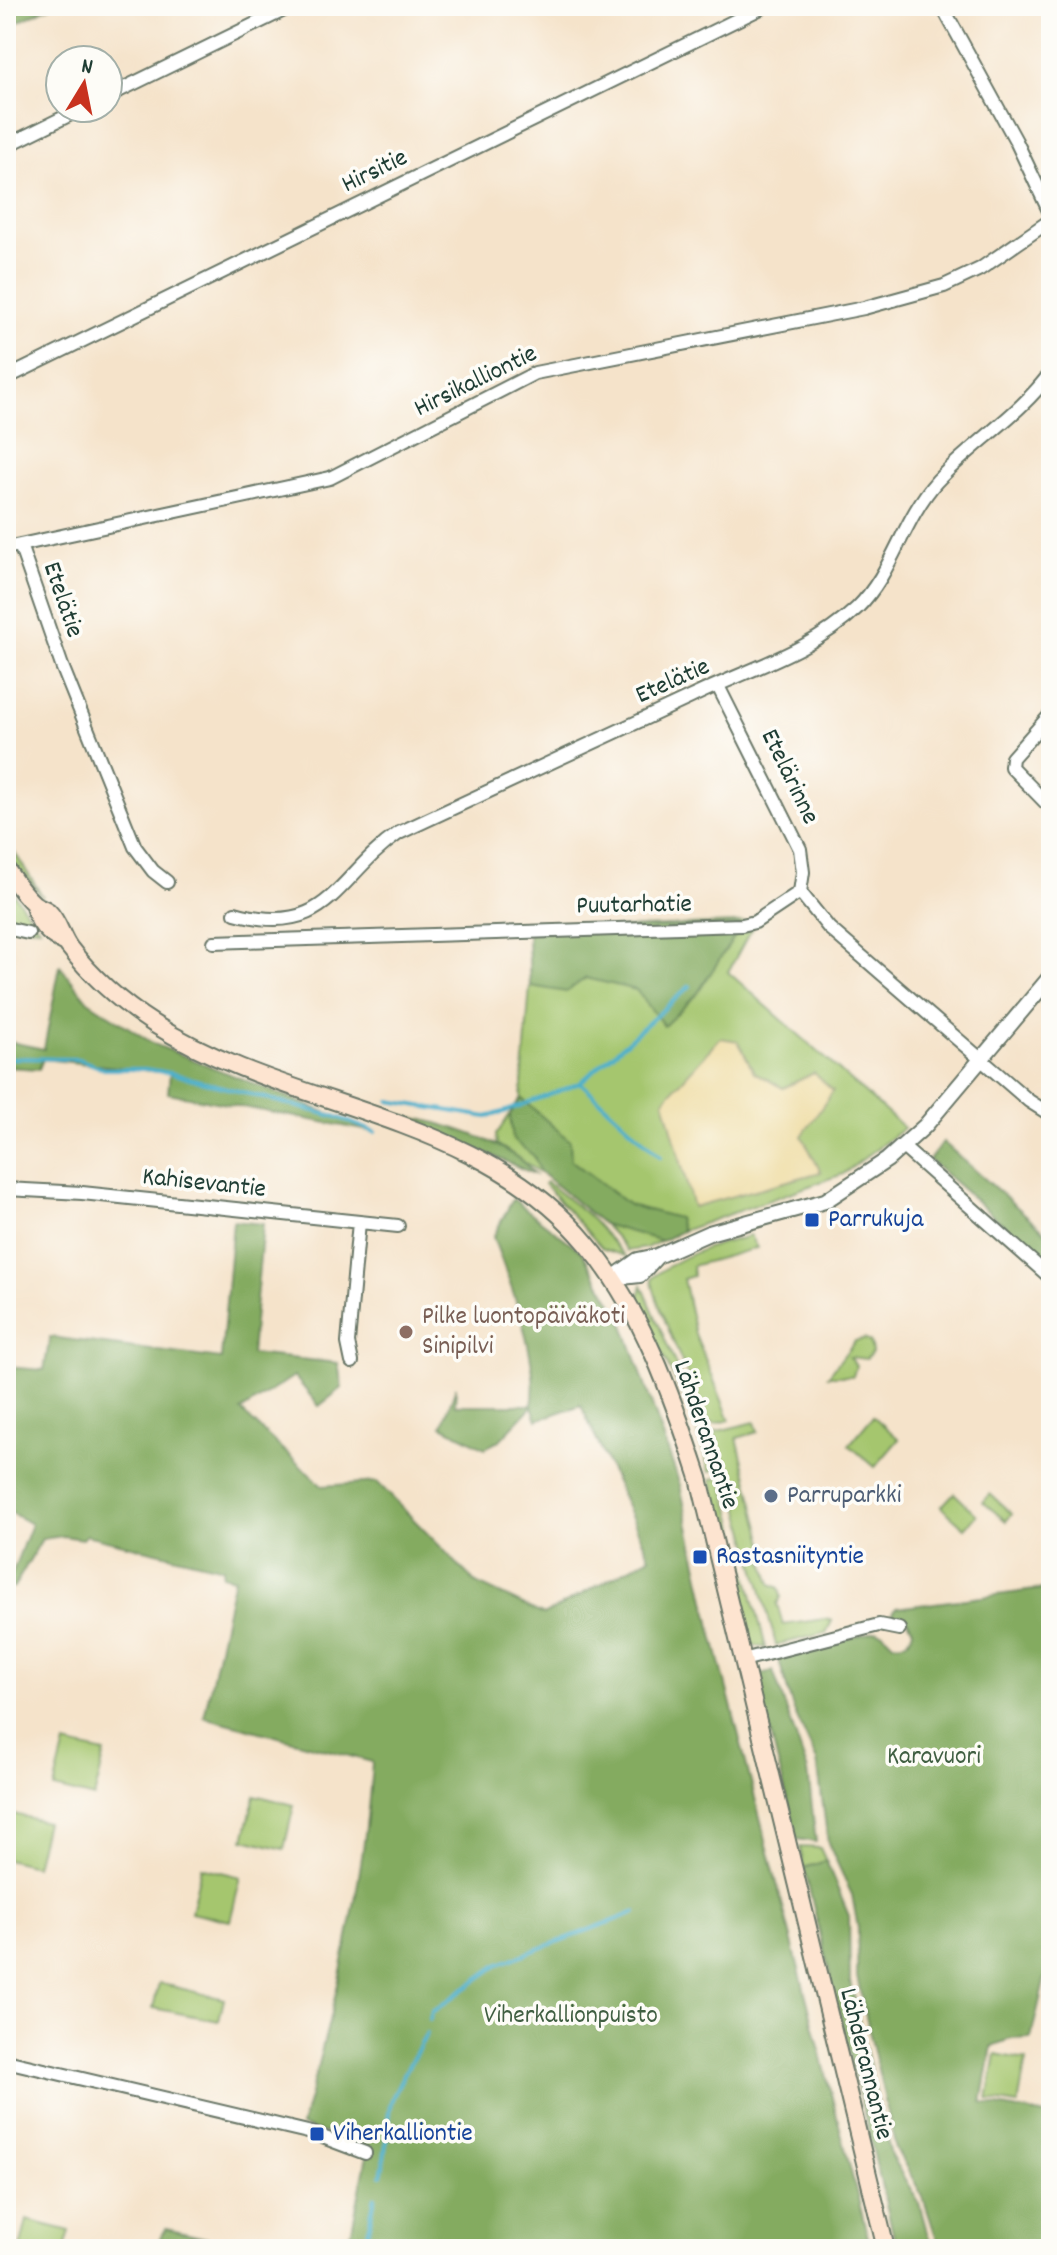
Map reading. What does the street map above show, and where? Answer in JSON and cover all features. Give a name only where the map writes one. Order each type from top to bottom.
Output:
[{"type":"main road","name":"Lähderannantie","points":[[6,869],[34,905],[36,918],[45,929],[66,943],[120,998],[155,1024],[232,1062],[415,1130],[505,1174],[529,1189],[567,1223],[613,1278],[652,1354],[684,1431],[886,2249]]},
{"type":"street","points":[[124,88],[292,6]]},
{"type":"street","name":"Hirsitie","points":[[6,378],[765,6]]},
{"type":"street","points":[[942,6],[1016,141],[1051,217]]},
{"type":"street","points":[[6,146],[51,124]]},
{"type":"street","name":"Hirsikalliontie","points":[[6,548],[330,478],[535,373],[853,310],[944,286],[980,269],[1051,217]]},
{"type":"street","name":"Etelätie","points":[[235,913],[277,921],[310,912],[330,901],[360,864],[399,833],[796,649],[857,608],[882,578],[900,534],[922,499],[967,451],[1033,393],[1051,372]]},
{"type":"street","name":"Etelätie","points":[[20,545],[62,666],[135,847],[153,871],[167,882]]},
{"type":"street","name":"Etelärinne","points":[[718,686],[800,849],[803,872],[800,892]]},
{"type":"street","points":[[1051,714],[1012,758],[1011,767],[1051,808]]},
{"type":"street","points":[[800,892],[829,928],[979,1058],[1051,1115]]},
{"type":"street","name":"Puutarhatie","points":[[214,942],[742,925],[755,922],[800,892]]},
{"type":"street","points":[[6,928],[28,933]]},
{"type":"street","points":[[613,1278],[634,1277],[657,1256],[709,1233],[825,1201],[904,1148],[1051,976]]},
{"type":"street","points":[[904,1148],[1051,1278]]},
{"type":"street","name":"Kahisevantie","points":[[6,1189],[82,1193],[398,1226]]},
{"type":"street","points":[[352,1362],[348,1343],[359,1222]]},
{"type":"street","points":[[743,1660],[879,1625],[899,1629]]},
{"type":"street","points":[[6,2061],[312,2133],[365,2153]]},
{"type":"green space","points":[[6,6],[51,6],[6,28]]},
{"type":"green space","points":[[6,839],[43,897],[6,854]]},
{"type":"green space","points":[[6,883],[39,928],[6,925]]},
{"type":"green space","points":[[755,922],[728,972],[904,1128],[843,1174],[682,1231],[646,1248],[627,1251],[583,1206],[550,1179],[497,1144],[496,1135],[521,1098],[530,986],[528,932]]},
{"type":"green space","points":[[742,925],[697,994],[664,1026],[636,990],[586,978],[566,992],[530,986],[528,932]]},
{"type":"green space","points":[[60,966],[88,1001],[154,1044],[375,1132],[168,1093],[170,1073],[43,1059],[39,1069],[6,1067],[6,1041],[44,1049]]},
{"type":"green space","points":[[521,1098],[570,1141],[571,1160],[629,1205],[678,1218],[682,1231],[662,1241],[603,1224],[540,1172],[534,1156],[513,1140],[510,1115]]},
{"type":"green space","points":[[400,1115],[454,1128],[492,1143],[523,1162],[534,1174]]},
{"type":"green space","points":[[943,1142],[1051,1237],[1051,1266],[929,1160]]},
{"type":"green space","points":[[546,1182],[588,1215],[625,1256],[603,1249],[544,1184]]},
{"type":"green space","name":"Viherkallionpuisto","points":[[513,1199],[582,1252],[623,1322],[680,1485],[711,1627],[871,2249],[348,2249],[369,2146],[301,2126],[325,2036],[355,1900],[372,1762],[204,1717],[234,1578],[222,1575],[223,1568],[86,1535],[82,1539],[63,1536],[42,1539],[14,1587],[6,1589],[31,1524],[6,1510],[6,1367],[44,1370],[50,1337],[221,1359],[233,1221],[263,1224],[251,1354],[338,1363],[342,1388],[319,1406],[294,1376],[241,1411],[322,1486],[377,1482],[476,1583],[544,1615],[650,1557],[581,1405],[537,1420],[532,1406],[499,1441],[485,1448],[442,1426],[456,1387],[455,1405],[532,1405],[534,1387],[528,1344],[493,1237]]},
{"type":"green space","points":[[750,1236],[757,1248],[692,1266],[693,1276],[683,1279],[695,1334],[730,1420],[715,1424],[708,1421],[686,1371],[652,1278],[686,1257]]},
{"type":"green space","points":[[642,1285],[688,1394],[685,1400],[637,1304]]},
{"type":"green space","points":[[864,1339],[870,1342],[872,1352],[866,1359],[850,1357],[856,1366],[853,1376],[828,1376],[855,1341]]},
{"type":"green space","points":[[873,1416],[899,1439],[875,1467],[849,1445]]},
{"type":"green space","points":[[755,1422],[758,1432],[737,1438],[767,1555],[763,1558],[771,1584],[779,1588],[781,1597],[777,1604],[783,1625],[825,1619],[832,1621],[826,1633],[776,1645],[736,1495],[714,1432]]},
{"type":"green space","points":[[703,1432],[719,1469],[709,1471],[698,1434]]},
{"type":"green space","points":[[711,1479],[723,1481],[766,1648],[749,1644]]},
{"type":"green space","points":[[954,1493],[977,1515],[965,1528],[941,1507]]},
{"type":"green space","points":[[990,1494],[1012,1514],[1006,1521],[983,1502]]},
{"type":"green space","name":"Karavuori","points":[[1051,1588],[1051,1952],[1031,2038],[1010,2039],[992,2046],[982,2103],[1051,2116],[1051,2249],[940,2249],[923,2197],[896,2149],[857,1977],[858,1928],[852,1895],[828,1843],[817,1761],[793,1709],[778,1657],[876,1631],[883,1633],[893,1643],[904,1642],[913,1629],[905,1616],[891,1616],[896,1608]]},
{"type":"green space","points":[[773,1671],[808,1772],[816,1842],[797,1839],[756,1675]]},
{"type":"green space","points":[[65,1744],[105,1753],[94,1798],[54,1788]]},
{"type":"green space","points":[[255,1795],[294,1805],[284,1849],[244,1839]]},
{"type":"green space","points":[[6,1812],[46,1822],[35,1866],[6,1859]]},
{"type":"green space","points":[[800,1847],[820,1848],[826,1861],[804,1868]]},
{"type":"green space","points":[[826,1861],[849,1916],[850,1982],[891,2156],[919,2203],[932,2249],[897,2249],[804,1868]]},
{"type":"green space","points":[[201,1867],[241,1877],[230,1921],[191,1912]]},
{"type":"green space","points":[[159,1983],[224,1999],[219,2021],[153,2008]]},
{"type":"green space","points":[[996,2054],[1026,2060],[1018,2105],[988,2100]]},
{"type":"green space","points":[[27,2220],[70,2231],[65,2249],[20,2249]]},
{"type":"green space","points":[[166,2229],[253,2249],[154,2249]]},
{"type":"sand","points":[[720,1038],[738,1041],[754,1072],[783,1088],[814,1073],[833,1091],[802,1136],[821,1172],[693,1207],[664,1100]]},
{"type":"waterway","points":[[390,1101],[487,1117],[580,1083],[690,986]]},
{"type":"waterway","points":[[6,1058],[79,1059],[104,1069],[145,1069],[170,1073],[337,1117],[375,1132]]},
{"type":"waterway","points":[[581,1083],[661,1157]]},
{"type":"waterway","points":[[430,2019],[432,2012],[499,1964],[636,1912]]},
{"type":"waterway","points":[[381,2175],[392,2098],[427,2033]]},
{"type":"waterway","points":[[364,2249],[375,2197]]},
{"type":"place","name":"Parrukuja","points":[[812,1220]]},
{"type":"place","name":"Pilke luontopäiväkoti Sinipilvi","points":[[406,1332]]},
{"type":"place","name":"Parruparkki","points":[[771,1496]]},
{"type":"place","name":"Rastasniityntie","points":[[700,1557]]},
{"type":"place","name":"Viherkalliontie","points":[[317,2134]]}]
